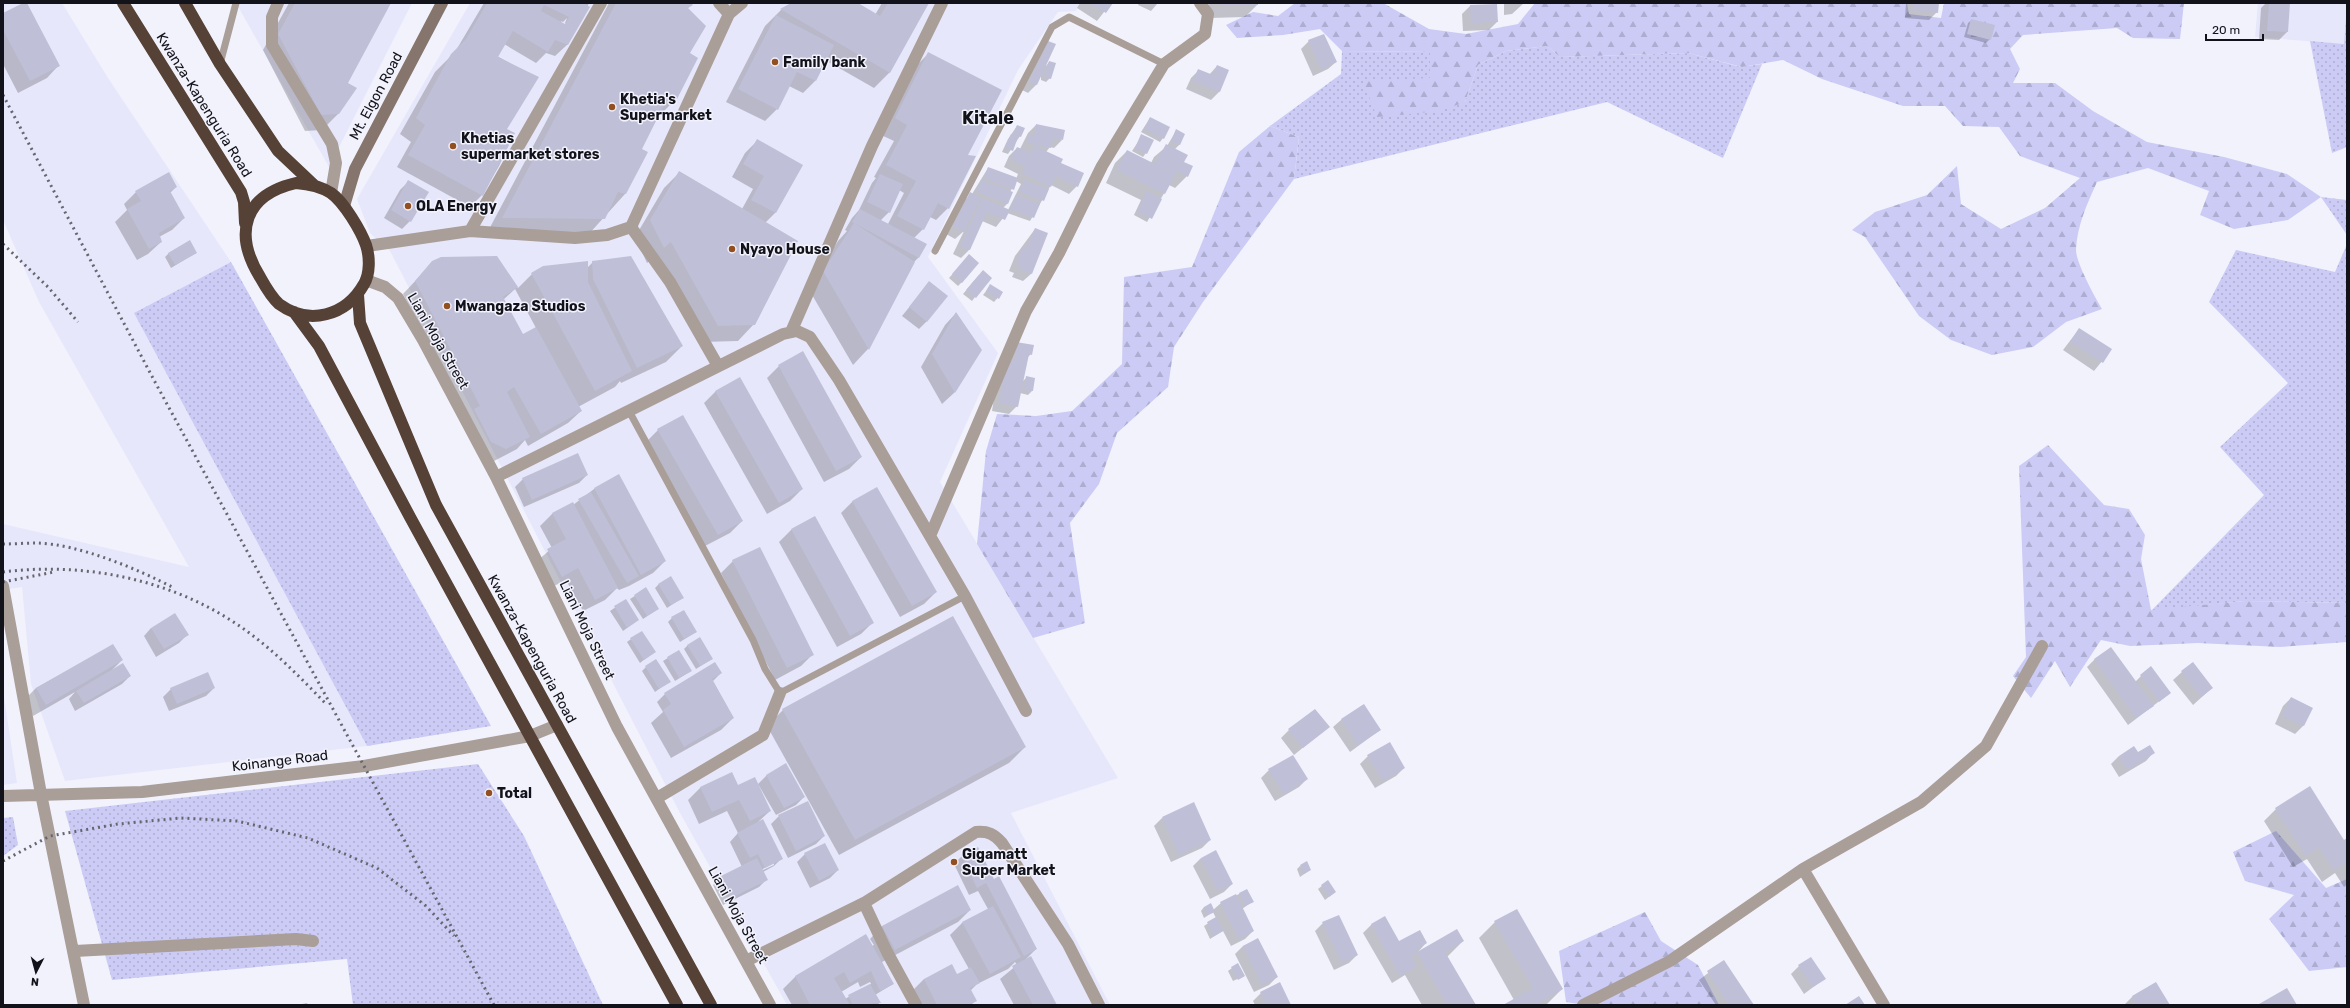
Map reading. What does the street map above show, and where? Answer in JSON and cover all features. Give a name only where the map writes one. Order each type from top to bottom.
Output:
[{"type":"highway","name":"Kwanza-Kapenguria Road","points":[[123,3],[241,192],[244,202],[246,228]]},
{"type":"highway","points":[[185,3],[220,64],[278,152],[315,185],[331,193],[344,206],[366,246],[369,263],[366,280],[358,295],[346,307],[330,314],[312,316],[294,312],[278,303],[266,289],[252,264],[246,247],[246,228],[255,207],[263,197],[278,187],[296,183],[315,185]]},
{"type":"highway","name":"Kwanza-Kapenguria Road","points":[[358,295],[360,323],[436,505],[711,1005]]},
{"type":"highway","points":[[294,312],[319,346],[677,1005]]},
{"type":"street","points":[[278,3],[272,17],[272,44],[332,144],[336,163],[331,193]]},
{"type":"street","name":"Mt. Elgon Road","points":[[344,206],[354,169],[442,3]]},
{"type":"street","points":[[470,231],[600,3]]},
{"type":"street","points":[[719,3],[729,14]]},
{"type":"street","points":[[366,246],[470,231],[575,238],[607,235],[631,227],[729,14],[742,3]]},
{"type":"street","points":[[791,332],[872,146],[942,3]]},
{"type":"street","points":[[930,536],[1026,311],[1059,253],[1102,166],[1164,64],[1205,34],[1208,14],[1200,3]]},
{"type":"street","points":[[631,227],[670,282],[718,366]]},
{"type":"street","name":"Liani Moja Street","points":[[366,280],[385,287],[398,298],[423,340],[496,477],[617,727],[770,1005]]},
{"type":"street","points":[[496,477],[783,334],[797,331],[810,337],[839,380],[964,596],[1026,711]]},
{"type":"street","points":[[3,586],[41,794],[75,951],[84,1005]]},
{"type":"street","points":[[1583,1005],[1670,961],[1802,869],[1921,802],[1986,746],[2042,646]]},
{"type":"street","points":[[656,798],[763,735],[780,693]]},
{"type":"street","name":"Koinange Road","points":[[3,796],[142,792],[364,766],[530,736],[557,725]]},
{"type":"street","points":[[746,961],[864,903],[976,832],[986,831],[996,836],[1002,843],[1068,944],[1099,1005]]},
{"type":"street","points":[[1802,869],[1884,1005]]},
{"type":"street","points":[[864,903],[887,952],[916,1005]]},
{"type":"street","points":[[75,951],[296,939],[313,941]]},
{"type":"lane","points":[[220,64],[236,3]]},
{"type":"lane","points":[[935,251],[1052,27],[1069,17],[1164,64]]},
{"type":"lane","points":[[629,411],[753,640],[765,669],[780,693],[964,596]]},
{"type":"shaded area","points":[[3,3],[62,3],[108,78],[231,262],[135,313],[367,746],[65,781],[31,684],[22,587],[3,590],[3,524],[189,567],[39,302],[3,220]]},
{"type":"shaded area","points":[[236,3],[412,3],[329,167]]},
{"type":"shaded area","points":[[470,3],[1080,3],[1076,11],[1058,12],[1018,70],[928,257],[998,353],[940,482],[1118,778],[1011,813],[1110,1005],[787,1005],[680,813],[390,251],[370,233],[357,199]]},
{"type":"shaded area","points":[[2258,3],[2347,3],[2344,44],[2255,37]]},
{"type":"shaded area","points":[[3,690],[17,783],[3,785]]},
{"type":"green space","points":[[1295,3],[1383,3],[1429,29],[1466,34],[1518,24],[1535,3],[1907,3],[1909,14],[1941,18],[1944,3],[2184,3],[2180,39],[2133,38],[2117,28],[2023,35],[2010,49],[2020,69],[2013,83],[2055,83],[2093,111],[2147,142],[2224,157],[2287,174],[2321,197],[2288,220],[2234,229],[2200,215],[2209,191],[2148,168],[2097,182],[2080,224],[2076,250],[2082,271],[2102,309],[2066,322],[2033,347],[1992,355],[1951,340],[1919,316],[1865,237],[1852,230],[1875,212],[1927,195],[1957,166],[1961,204],[2001,229],[2045,208],[2080,178],[2020,156],[1999,127],[1963,126],[1945,106],[1903,106],[1822,79],[1783,60],[1742,67],[1688,53],[1560,57],[1547,46],[1506,51],[1478,65],[1465,102],[1440,111],[1377,117],[1363,81],[1430,78],[1430,52],[1342,51],[1320,29],[1283,35],[1237,38],[1226,25],[1253,12],[1278,16]]},
{"type":"green space","points":[[2347,3],[2347,147],[2332,153],[2310,41],[2344,44]]},
{"type":"green space","points":[[1547,46],[1560,57],[1688,53],[1741,67],[1762,64],[1723,158],[1607,102],[1294,179],[1299,137],[1270,126],[1341,74],[1342,51],[1430,52],[1430,78],[1465,102],[1478,65],[1506,51]]},
{"type":"green space","points":[[1270,126],[1299,137],[1294,179],[1203,302],[1174,347],[1168,387],[1117,433],[1099,484],[1070,523],[1085,623],[1033,638],[977,544],[986,451],[997,414],[1036,416],[1072,411],[1122,364],[1124,277],[1192,267],[1239,152]]},
{"type":"green space","points":[[2321,197],[2347,200],[2347,235]]},
{"type":"green space","points":[[2347,244],[2347,603],[2245,601],[2151,611],[2264,495],[2220,447],[2288,383],[2209,302],[2236,250],[2335,272]]},
{"type":"green space","points":[[231,262],[491,726],[367,746],[134,313]]},
{"type":"green space","points":[[2048,445],[2104,505],[2129,509],[2145,535],[2141,559],[2151,610],[2245,601],[2347,603],[2347,642],[2280,647],[2198,643],[2130,646],[2101,640],[2070,687],[2055,661],[2031,698],[2013,676],[2026,657],[2019,466]]},
{"type":"green space","points":[[478,764],[524,836],[603,1005],[353,1005],[347,959],[112,980],[65,811]]},
{"type":"green space","points":[[13,817],[18,845],[3,856],[3,818]]},
{"type":"green space","points":[[2276,831],[2326,888],[2347,879],[2347,967],[2309,971],[2269,919],[2294,895],[2245,881],[2233,852]]},
{"type":"green space","points":[[1645,912],[1661,941],[1698,965],[1719,1005],[1584,1005],[1566,1002],[1559,951]]},
{"type":"building","points":[[23,3],[27,3],[60,66],[30,81],[3,30],[3,13]]},
{"type":"building","points":[[295,3],[391,3],[348,83],[357,88],[339,114],[321,115],[278,34]]},
{"type":"building","points":[[487,3],[583,3],[590,7],[568,45],[555,40],[548,52],[513,31],[498,57],[539,77],[507,129],[515,133],[483,196],[408,155],[425,125],[416,118],[451,54],[466,39]],"holes":[[[544,5],[569,17],[565,24],[541,11]]]},
{"type":"building","name":"Khetia's Supermarket","points":[[616,3],[691,3],[693,5],[688,8],[706,26],[690,53],[698,58],[677,99],[668,97],[642,149],[648,152],[626,194],[618,192],[605,219],[502,218]]},
{"type":"building","points":[[791,3],[858,3],[880,16],[888,3],[929,3],[890,73],[780,9]]},
{"type":"building","points":[[1090,3],[1113,3],[1106,13]]},
{"type":"building","points":[[1221,3],[1258,3],[1258,5],[1221,6]]},
{"type":"building","points":[[1913,3],[1939,3],[1938,13],[1912,10]]},
{"type":"building","points":[[2269,3],[2290,3],[2288,32],[2267,31]]},
{"type":"building","points":[[1497,4],[1498,22],[1471,23],[1470,5]]},
{"type":"building","points":[[776,15],[834,45],[816,81],[797,72],[778,110],[738,89]]},
{"type":"building","points":[[1971,19],[1995,25],[1991,40],[1967,34]]},
{"type":"building","points":[[1324,34],[1337,62],[1321,69],[1308,40]]},
{"type":"building","points":[[1048,41],[1056,44],[1037,85],[1029,82]]},
{"type":"building","points":[[928,52],[1002,90],[968,155],[976,156],[949,209],[938,203],[924,230],[897,216],[916,181],[886,165],[907,125],[895,118]]},
{"type":"building","points":[[1049,61],[1056,63],[1051,79],[1044,77]]},
{"type":"building","points":[[1217,65],[1229,70],[1220,92],[1193,81],[1198,69],[1213,75]]},
{"type":"building","points":[[1150,117],[1170,127],[1164,139],[1144,129]]},
{"type":"building","points":[[1036,124],[1065,130],[1063,140],[1053,138],[1051,148],[1027,143],[1029,135],[1034,136]]},
{"type":"building","points":[[1017,125],[1025,128],[1021,137],[1013,134]]},
{"type":"building","points":[[1176,129],[1185,134],[1180,145],[1171,141]]},
{"type":"building","points":[[1011,134],[1018,137],[1013,151],[1005,148]]},
{"type":"building","points":[[1141,134],[1154,140],[1147,154],[1135,148]]},
{"type":"building","points":[[757,139],[803,165],[776,213],[751,200],[764,176],[743,164]]},
{"type":"building","points":[[1166,144],[1188,155],[1184,162],[1193,166],[1188,177],[1177,171],[1165,194],[1117,170],[1127,150],[1155,164]]},
{"type":"building","points":[[1035,146],[1063,159],[1061,163],[1084,173],[1078,187],[1056,176],[1051,187],[1022,173],[1025,166],[1011,159],[1017,147],[1031,153]]},
{"type":"building","points":[[988,167],[1018,178],[1014,190],[984,178]]},
{"type":"building","points":[[679,171],[798,241],[755,325],[718,326],[671,242],[664,248],[650,220]]},
{"type":"building","points":[[169,172],[177,187],[170,191],[185,218],[159,233],[162,242],[149,249],[127,209],[141,201],[135,191]]},
{"type":"building","points":[[880,174],[903,184],[890,213],[867,202]]},
{"type":"building","points":[[408,180],[429,192],[411,222],[391,210]]},
{"type":"building","points":[[981,180],[1013,192],[1008,204],[977,192]]},
{"type":"building","points":[[1024,180],[1049,189],[1044,201],[1019,192]]},
{"type":"building","points":[[1147,191],[1162,199],[1152,219],[1137,211]]},
{"type":"building","points":[[970,192],[981,198],[964,232],[953,226]]},
{"type":"building","points":[[1016,195],[1040,204],[1034,218],[1010,209]]},
{"type":"building","points":[[983,198],[1010,210],[1005,220],[987,212],[970,250],[960,246]]},
{"type":"building","points":[[860,209],[927,244],[919,258],[852,222]]},
{"type":"building","points":[[854,223],[915,262],[869,350],[823,271]]},
{"type":"building","points":[[1035,228],[1048,233],[1032,274],[1019,269],[1021,265],[1016,263],[1023,247],[1027,248]]},
{"type":"building","points":[[190,240],[197,253],[175,265],[168,253]]},
{"type":"building","points":[[969,254],[979,263],[962,283],[952,274]]},
{"type":"building","points":[[497,256],[518,287],[503,297],[523,334],[536,327],[582,411],[541,434],[514,387],[507,392],[530,437],[506,449],[491,442],[474,409],[480,406],[415,281],[432,261],[441,257]]},
{"type":"building","points":[[631,256],[683,346],[637,368],[593,279],[592,261]]},
{"type":"building","points":[[588,261],[588,282],[632,371],[595,391],[531,273],[543,266]]},
{"type":"building","points":[[983,270],[992,278],[976,298],[966,290]]},
{"type":"building","points":[[929,281],[948,296],[927,322],[909,307]]},
{"type":"building","points":[[990,284],[1003,292],[999,299],[986,291]]},
{"type":"building","points":[[956,312],[982,350],[955,393],[932,354]]},
{"type":"building","points":[[2079,328],[2112,349],[2103,363],[2070,342]]},
{"type":"building","points":[[1016,342],[1034,345],[1032,355],[1029,354],[1018,407],[999,403],[1007,358],[1016,360]]},
{"type":"building","points":[[803,351],[862,457],[836,471],[778,365]]},
{"type":"building","points":[[1026,376],[1035,378],[1033,391],[1024,390]]},
{"type":"building","points":[[740,377],[803,489],[779,503],[715,391]]},
{"type":"building","points":[[683,415],[743,521],[718,535],[657,429]]},
{"type":"building","points":[[578,453],[588,475],[532,500],[522,478]]},
{"type":"building","points":[[619,474],[666,561],[641,575],[594,488]]},
{"type":"building","points":[[877,487],[937,592],[912,606],[852,501]]},
{"type":"building","points":[[591,492],[639,576],[627,583],[578,499]]},
{"type":"building","points":[[573,502],[618,588],[595,600],[578,568],[562,577],[547,549],[566,539],[552,513]]},
{"type":"building","points":[[815,516],[874,623],[850,636],[791,529]]},
{"type":"building","points":[[760,547],[814,655],[787,668],[732,560]]},
{"type":"building","points":[[671,576],[684,598],[671,605],[658,584]]},
{"type":"building","points":[[646,587],[659,609],[647,616],[634,595]]},
{"type":"building","points":[[626,599],[639,620],[627,628],[614,606]]},
{"type":"building","points":[[684,610],[697,632],[684,639],[671,617]]},
{"type":"building","points":[[175,613],[189,635],[164,649],[151,628]]},
{"type":"building","points":[[953,616],[1026,747],[855,840],[782,709]]},
{"type":"building","points":[[642,631],[656,652],[644,660],[630,638]]},
{"type":"building","points":[[700,637],[713,659],[700,666],[687,645]]},
{"type":"building","points":[[113,644],[123,660],[46,705],[36,688]]},
{"type":"building","points":[[2111,647],[2154,706],[2136,718],[2094,659]]},
{"type":"building","points":[[679,650],[692,671],[679,678],[667,657]]},
{"type":"building","points":[[656,659],[671,682],[659,689],[645,666]]},
{"type":"building","points":[[715,662],[722,673],[712,679],[734,718],[684,747],[663,710],[671,704],[664,693]]},
{"type":"building","points":[[2193,662],[2213,688],[2201,697],[2181,671]]},
{"type":"building","points":[[123,663],[131,676],[84,703],[76,691]]},
{"type":"building","points":[[2151,666],[2171,693],[2159,702],[2140,675]]},
{"type":"building","points":[[208,672],[215,688],[177,704],[170,688]]},
{"type":"building","points":[[2291,697],[2313,708],[2304,726],[2282,716]]},
{"type":"building","points":[[1364,704],[1381,730],[1358,745],[1341,719]]},
{"type":"building","points":[[1315,709],[1330,727],[1303,748],[1288,729]]},
{"type":"building","points":[[1390,742],[1405,768],[1383,781],[1367,755]]},
{"type":"building","points":[[2150,745],[2155,753],[2127,770],[2119,756],[2134,746],[2138,752]]},
{"type":"building","points":[[1293,755],[1308,779],[1284,794],[1268,769]]},
{"type":"building","points":[[786,763],[805,797],[784,808],[766,775]]},
{"type":"building","points":[[732,772],[738,785],[755,777],[771,811],[750,821],[739,800],[712,812],[700,787]]},
{"type":"building","points":[[2310,786],[2344,840],[2347,838],[2347,862],[2334,870],[2319,847],[2306,856],[2275,808]]},
{"type":"building","points":[[808,801],[825,836],[796,851],[778,815]]},
{"type":"building","points":[[1194,802],[1211,840],[1179,855],[1162,817]]},
{"type":"building","points":[[763,819],[783,859],[765,868],[758,854],[750,858],[737,833]]},
{"type":"building","points":[[825,843],[839,870],[819,881],[804,853]]},
{"type":"building","points":[[978,847],[994,879],[999,876],[1037,949],[1024,956],[986,883],[977,888],[961,855]]},
{"type":"building","points":[[1216,850],[1233,884],[1218,891],[1201,858]]},
{"type":"building","points":[[757,858],[768,880],[731,898],[721,876]]},
{"type":"building","points":[[1307,861],[1311,870],[1304,874],[1300,865]]},
{"type":"building","points":[[1328,880],[1336,892],[1329,897],[1321,885]]},
{"type":"building","points":[[958,885],[971,910],[895,950],[882,926]]},
{"type":"building","points":[[1247,889],[1254,902],[1245,906],[1239,893]]},
{"type":"building","points":[[1236,894],[1254,931],[1239,939],[1220,902]]},
{"type":"building","points":[[1211,903],[1215,912],[1208,915],[1204,907]]},
{"type":"building","points":[[993,906],[1021,957],[990,974],[962,922]]},
{"type":"building","points":[[1517,909],[1563,989],[1536,1005],[1503,1005],[1533,988],[1494,921]]},
{"type":"building","points":[[1339,915],[1358,955],[1342,963],[1322,922]]},
{"type":"building","points":[[1385,916],[1399,941],[1420,930],[1427,943],[1415,950],[1417,953],[1411,957],[1416,967],[1400,976],[1371,924]]},
{"type":"building","points":[[1216,917],[1223,931],[1214,936],[1207,922]]},
{"type":"building","points":[[1457,929],[1464,941],[1445,952],[1476,1005],[1447,1005],[1417,952]]},
{"type":"building","points":[[866,934],[894,984],[880,991],[871,971],[850,983],[844,972],[834,978],[850,1005],[810,1005],[795,976]]},
{"type":"building","points":[[1258,938],[1278,977],[1262,985],[1243,946]]},
{"type":"building","points":[[1031,956],[1057,1005],[1033,1005],[1012,966]]},
{"type":"building","points":[[1811,957],[1826,979],[1813,987],[1798,965]]},
{"type":"building","points":[[1724,960],[1754,1005],[1729,1005],[1707,971]]},
{"type":"building","points":[[1238,963],[1245,976],[1238,980],[1231,967]]},
{"type":"building","points":[[952,964],[957,974],[971,967],[980,983],[970,988],[977,1001],[969,1005],[937,1005],[924,979]]},
{"type":"building","points":[[1280,982],[1291,1005],[1267,1005],[1260,992]]},
{"type":"building","points":[[2156,982],[2170,1005],[2137,1005],[2132,996]]},
{"type":"building","points":[[870,984],[881,1003],[853,1005],[848,995]]},
{"type":"building","points":[[2287,988],[2297,1005],[2259,1004]]},
{"type":"building","points":[[1859,996],[1865,1005],[1845,1005]]},
{"type":"railway","points":[[3,95],[155,382],[494,1005]]},
{"type":"railway","points":[[3,244],[48,287],[78,322]]},
{"type":"railway","points":[[3,544],[37,543],[53,544],[71,548],[126,566],[174,588]]},
{"type":"railway","points":[[3,572],[32,569],[62,569],[92,572],[151,584],[179,594],[206,606],[245,630],[282,660],[327,705]]},
{"type":"railway","points":[[3,582],[54,572]]},
{"type":"railway","points":[[3,861],[50,836],[118,824],[181,818],[237,821],[308,838],[377,868],[426,906],[454,936]]},
{"type":"place","name":"Family bank","points":[[775,62]]},
{"type":"place","name":"Khetia's Supermarket","points":[[612,107]]},
{"type":"place","name":"Khetias supermarket stores","points":[[453,146]]},
{"type":"place","name":"OLA Energy","points":[[408,206]]},
{"type":"place","name":"Nyayo House","points":[[732,249]]},
{"type":"place","name":"Mwangaza Studios","points":[[447,306]]},
{"type":"place","name":"Total","points":[[489,793]]},
{"type":"place","name":"Gigamatt Super Market","points":[[954,862]]},
{"type":"district","name":"Kitale","points":[[988,118]]}]
